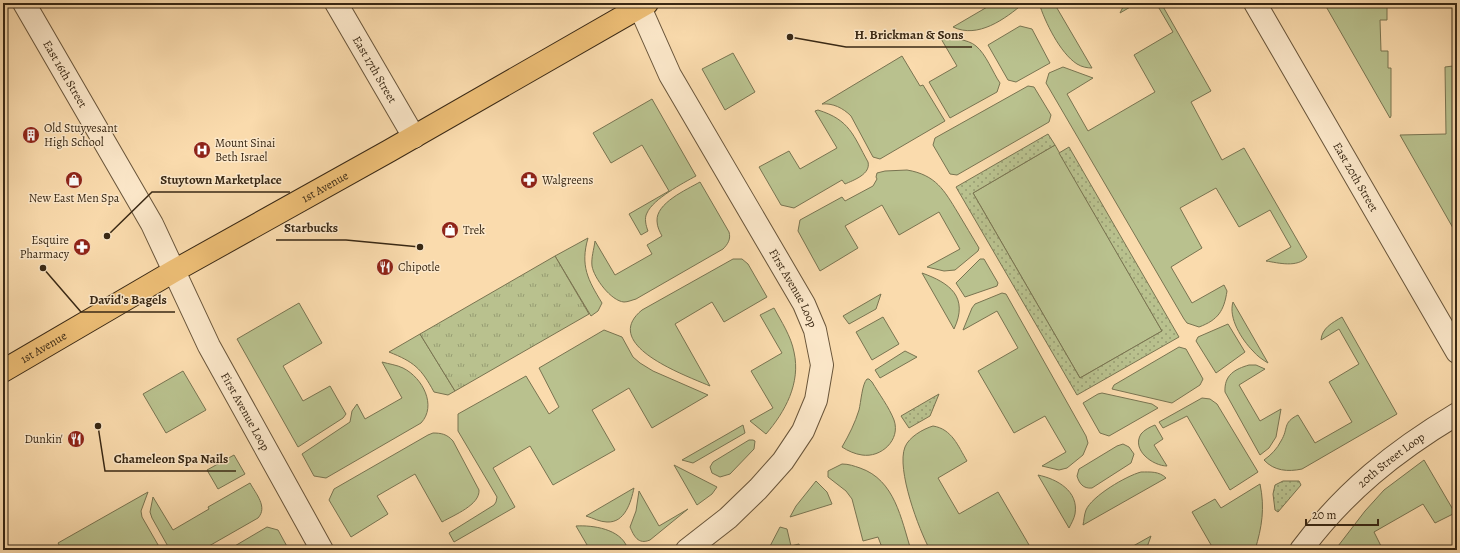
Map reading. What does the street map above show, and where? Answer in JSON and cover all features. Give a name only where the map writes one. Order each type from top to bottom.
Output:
[{"type":"main road","name":"1st Avenue","points":[[3,371],[174,271],[414,137],[642,4]]},
{"type":"street","name":"East 16th Street","points":[[24,3],[152,224],[174,271]]},
{"type":"street","name":"East 17th Street","points":[[336,3],[414,137]]},
{"type":"street","name":"East 20th Street","points":[[1255,3],[1457,352]]},
{"type":"street","name":"First Avenue Loop","points":[[642,4],[670,75],[804,304],[815,330],[822,365],[816,400],[803,431],[783,461],[758,489],[728,518],[687,550]]},
{"type":"street","name":"First Avenue Loop","points":[[174,271],[209,346],[322,550]]},
{"type":"street","name":"20th Street Loop","points":[[1302,550],[1317,530],[1350,493],[1388,460],[1450,418]]},
{"type":"green space","points":[[994,3],[1024,3],[991,26],[972,31],[953,27]]},
{"type":"green space","points":[[1039,3],[1054,3],[1092,68],[1077,64],[1059,45],[1049,28]]},
{"type":"green space","points":[[1125,3],[1137,3],[1120,13]]},
{"type":"green space","points":[[1156,3],[1161,3],[1211,91],[1191,102],[1222,160],[1244,148],[1307,257],[1298,263],[1293,264],[1282,264],[1266,261],[1291,247],[1270,210],[1239,227],[1216,188],[1180,208],[1202,248],[1171,267],[1192,303],[1224,285],[1227,291],[1224,304],[1219,314],[1211,321],[1199,327],[1187,323],[1184,319],[1046,83],[1049,73],[1063,67],[1093,78],[1067,94],[1088,131],[1155,92],[1134,55],[1173,32]]},
{"type":"green space","points":[[1324,3],[1387,3],[1387,20],[1380,20],[1381,51],[1388,51],[1388,68],[1391,68],[1390,118]]},
{"type":"green space","points":[[1020,26],[1032,29],[1050,63],[1016,82],[1008,80],[988,45]]},
{"type":"green space","points":[[940,37],[964,40],[980,49],[1000,83],[997,92],[950,118],[929,82],[957,66]]},
{"type":"green space","points":[[1453,50],[1457,50],[1457,235],[1400,135],[1446,134],[1445,67],[1453,66]]},
{"type":"green space","points":[[733,53],[755,92],[725,110],[702,69]]},
{"type":"green space","points":[[902,56],[920,86],[923,85],[945,121],[880,159],[873,157],[851,116],[838,107],[830,104],[822,104]]},
{"type":"green space","points":[[1028,86],[1034,87],[1051,115],[1049,122],[957,175],[950,174],[933,145],[935,138]]},
{"type":"green space","points":[[652,99],[696,176],[655,202],[647,213],[646,217],[648,231],[641,235],[629,214],[669,191],[642,145],[611,163],[593,133]]},
{"type":"green space","points":[[818,110],[829,114],[844,124],[854,136],[868,162],[867,170],[861,176],[845,184],[842,180],[794,208],[781,205],[759,167],[789,151],[800,169],[837,148],[815,111]]},
{"type":"green space","points":[[1048,134],[1055,145],[973,193],[1080,378],[1162,331],[1059,153],[1069,147],[1179,337],[1077,395],[956,187]]},
{"type":"green space","points":[[1055,145],[1162,331],[1080,378],[973,193]]},
{"type":"green space","points":[[907,170],[917,172],[938,185],[953,205],[979,248],[978,251],[955,270],[944,271],[927,267],[960,249],[939,212],[899,235],[882,205],[845,226],[858,248],[820,271],[798,231],[800,220],[842,197],[845,201],[873,186],[877,179],[877,173]]},
{"type":"green space","points":[[700,182],[729,232],[729,241],[723,249],[636,299],[624,302],[614,298],[604,288],[593,271],[592,260],[595,241],[615,275],[652,254],[647,245],[662,236],[657,221],[661,208],[680,193]]},
{"type":"green space","points":[[588,238],[585,265],[589,280],[602,303],[598,311],[591,316],[555,256]]},
{"type":"green space","points":[[555,256],[589,314],[455,391],[420,334]]},
{"type":"green space","points":[[733,259],[742,259],[748,264],[767,297],[724,322],[712,302],[675,324],[710,386],[667,367],[651,357],[639,347],[631,335],[632,323],[642,310]]},
{"type":"green space","points":[[980,259],[984,259],[998,283],[997,286],[965,297],[956,283]]},
{"type":"green space","points":[[922,273],[941,281],[954,293],[958,300],[958,318],[954,329]]},
{"type":"green space","points":[[1002,293],[1006,294],[1086,436],[1088,443],[1083,455],[1067,468],[1059,470],[1042,466],[1066,452],[1045,416],[1014,433],[978,371],[1018,348],[997,311],[963,330],[975,304]]},
{"type":"green space","points":[[881,294],[876,309],[849,324],[843,316]]},
{"type":"green space","points":[[1233,302],[1268,363],[1255,353],[1241,335],[1232,315]]},
{"type":"green space","points":[[299,303],[322,343],[283,366],[303,401],[330,386],[346,414],[343,418],[298,447],[237,339]]},
{"type":"green space","points":[[774,308],[791,340],[796,364],[790,396],[785,407],[766,434],[750,421],[773,408],[751,371],[782,353],[760,315]]},
{"type":"green space","points":[[883,317],[899,344],[872,360],[856,332]]},
{"type":"green space","points":[[1342,317],[1397,414],[1302,469],[1282,470],[1272,466],[1264,460],[1278,447],[1286,426],[1298,415],[1315,443],[1352,422],[1329,382],[1359,364],[1339,329],[1321,340],[1325,329]]},
{"type":"green space","points":[[1228,324],[1245,352],[1216,373],[1196,341],[1198,337]]},
{"type":"green space","points":[[604,330],[622,337],[633,357],[640,363],[653,371],[708,395],[652,428],[629,388],[592,410],[615,450],[553,485],[530,446],[493,468],[515,507],[454,542],[449,533],[494,505],[497,497],[458,431],[458,414],[526,376],[549,414],[559,407],[539,368]]},
{"type":"green space","points":[[420,334],[455,391],[448,395],[434,392],[421,371],[405,359],[389,352]]},
{"type":"green space","points":[[1179,347],[1186,349],[1203,379],[1200,385],[1172,403],[1112,389],[1114,385]]},
{"type":"green space","points":[[905,351],[917,357],[880,378],[875,370]]},
{"type":"green space","points":[[382,362],[403,368],[416,378],[422,385],[428,401],[426,416],[421,423],[326,478],[314,476],[302,454],[350,422],[352,411],[357,404],[365,419],[402,398]]},
{"type":"green space","points":[[1249,365],[1256,365],[1265,369],[1239,385],[1260,421],[1281,409],[1276,437],[1269,448],[1260,455],[1225,392],[1228,377],[1235,371]]},
{"type":"green space","points":[[183,371],[206,410],[166,433],[143,394]]},
{"type":"green space","points":[[867,379],[872,382],[887,405],[894,420],[895,434],[892,441],[882,451],[876,454],[862,455],[842,447],[852,429],[860,407],[865,381]]},
{"type":"green space","points":[[1102,393],[1152,404],[1158,408],[1109,436],[1100,433],[1083,403]]},
{"type":"green space","points":[[939,394],[930,416],[909,428],[901,416]]},
{"type":"green space","points":[[1202,398],[1210,399],[1217,404],[1258,472],[1230,490],[1187,416],[1163,428],[1159,422]]},
{"type":"green space","points":[[743,425],[745,433],[693,463],[682,460]]},
{"type":"green space","points":[[1155,425],[1163,439],[1154,445],[1167,466],[1150,460],[1141,451],[1139,446],[1141,434]]},
{"type":"green space","points":[[933,426],[950,434],[967,461],[938,478],[959,514],[998,492],[1032,550],[930,550],[920,529],[910,499],[906,484],[903,457],[907,443],[921,431]]},
{"type":"green space","points":[[433,433],[444,434],[453,441],[479,490],[475,500],[471,505],[459,513],[442,522],[415,474],[377,496],[388,514],[351,537],[329,500],[334,489]]},
{"type":"green space","points":[[749,440],[755,441],[754,449],[730,474],[720,477],[712,473],[710,467],[713,462]]},
{"type":"green space","points":[[1123,444],[1129,447],[1134,454],[1131,463],[1092,488],[1086,488],[1082,485],[1077,476],[1079,469],[1117,446]]},
{"type":"green space","points":[[234,455],[245,474],[218,489],[207,470]]},
{"type":"green space","points":[[1424,460],[1455,513],[1435,523],[1423,504],[1374,532],[1383,550],[1335,550],[1365,511],[1384,490]]},
{"type":"green space","points":[[842,464],[860,468],[872,474],[889,491],[900,514],[911,550],[883,550],[878,537],[863,541],[852,499],[846,491],[828,477],[828,471]]},
{"type":"green space","points":[[674,465],[717,487],[712,494],[697,505]]},
{"type":"green space","points":[[1141,472],[1157,473],[1166,478],[1083,525],[1086,510],[1095,499],[1110,487]]},
{"type":"green space","points":[[1038,475],[1059,483],[1065,487],[1074,499],[1075,516],[1069,528]]},
{"type":"green space","points":[[816,481],[827,492],[832,504],[790,517],[796,506]]},
{"type":"green space","points":[[1283,481],[1299,481],[1301,485],[1278,512],[1275,510],[1273,494],[1275,485]]},
{"type":"green space","points":[[250,483],[260,500],[262,509],[258,518],[202,550],[170,550],[150,512],[153,497],[173,530],[209,509],[208,507]]},
{"type":"green space","points":[[1260,484],[1262,493],[1262,517],[1255,550],[1214,550],[1192,512],[1215,499],[1221,508]]},
{"type":"green space","points":[[634,488],[626,511],[618,519],[604,522],[586,516]]},
{"type":"green space","points":[[639,491],[659,526],[688,509],[650,540],[639,540],[630,527],[636,511]]},
{"type":"green space","points":[[148,492],[141,511],[142,517],[161,550],[62,550],[58,543]]},
{"type":"green space","points":[[576,526],[598,527],[612,532],[623,541],[627,547],[626,550],[590,550]]},
{"type":"green space","points":[[267,527],[278,530],[289,550],[228,550]]},
{"type":"green space","points":[[780,527],[787,529],[791,546],[799,544],[801,550],[768,550]]},
{"type":"green space","points":[[1151,536],[1146,550],[1126,550]]},
{"type":"place","name":"H. Brickman & Sons","points":[[790,37]]},
{"type":"place","name":"Old Stuyvesant High School","points":[[31,135]]},
{"type":"place","name":"Mount Sinai Beth Israel","points":[[202,150]]},
{"type":"place","name":"New East Men Spa","points":[[74,180]]},
{"type":"place","name":"Walgreens","points":[[529,180]]},
{"type":"place","name":"Trek","points":[[450,230]]},
{"type":"place","name":"Stuytown Marketplace","points":[[107,236]]},
{"type":"place","name":"Esquire Pharmacy","points":[[82,247]]},
{"type":"place","name":"Starbucks","points":[[420,247]]},
{"type":"place","name":"Chipotle","points":[[385,267]]},
{"type":"place","name":"David's Bagels","points":[[43,268]]},
{"type":"place","name":"Chameleon Spa Nails","points":[[98,426]]},
{"type":"place","name":"Dunkin'","points":[[76,439]]}]
